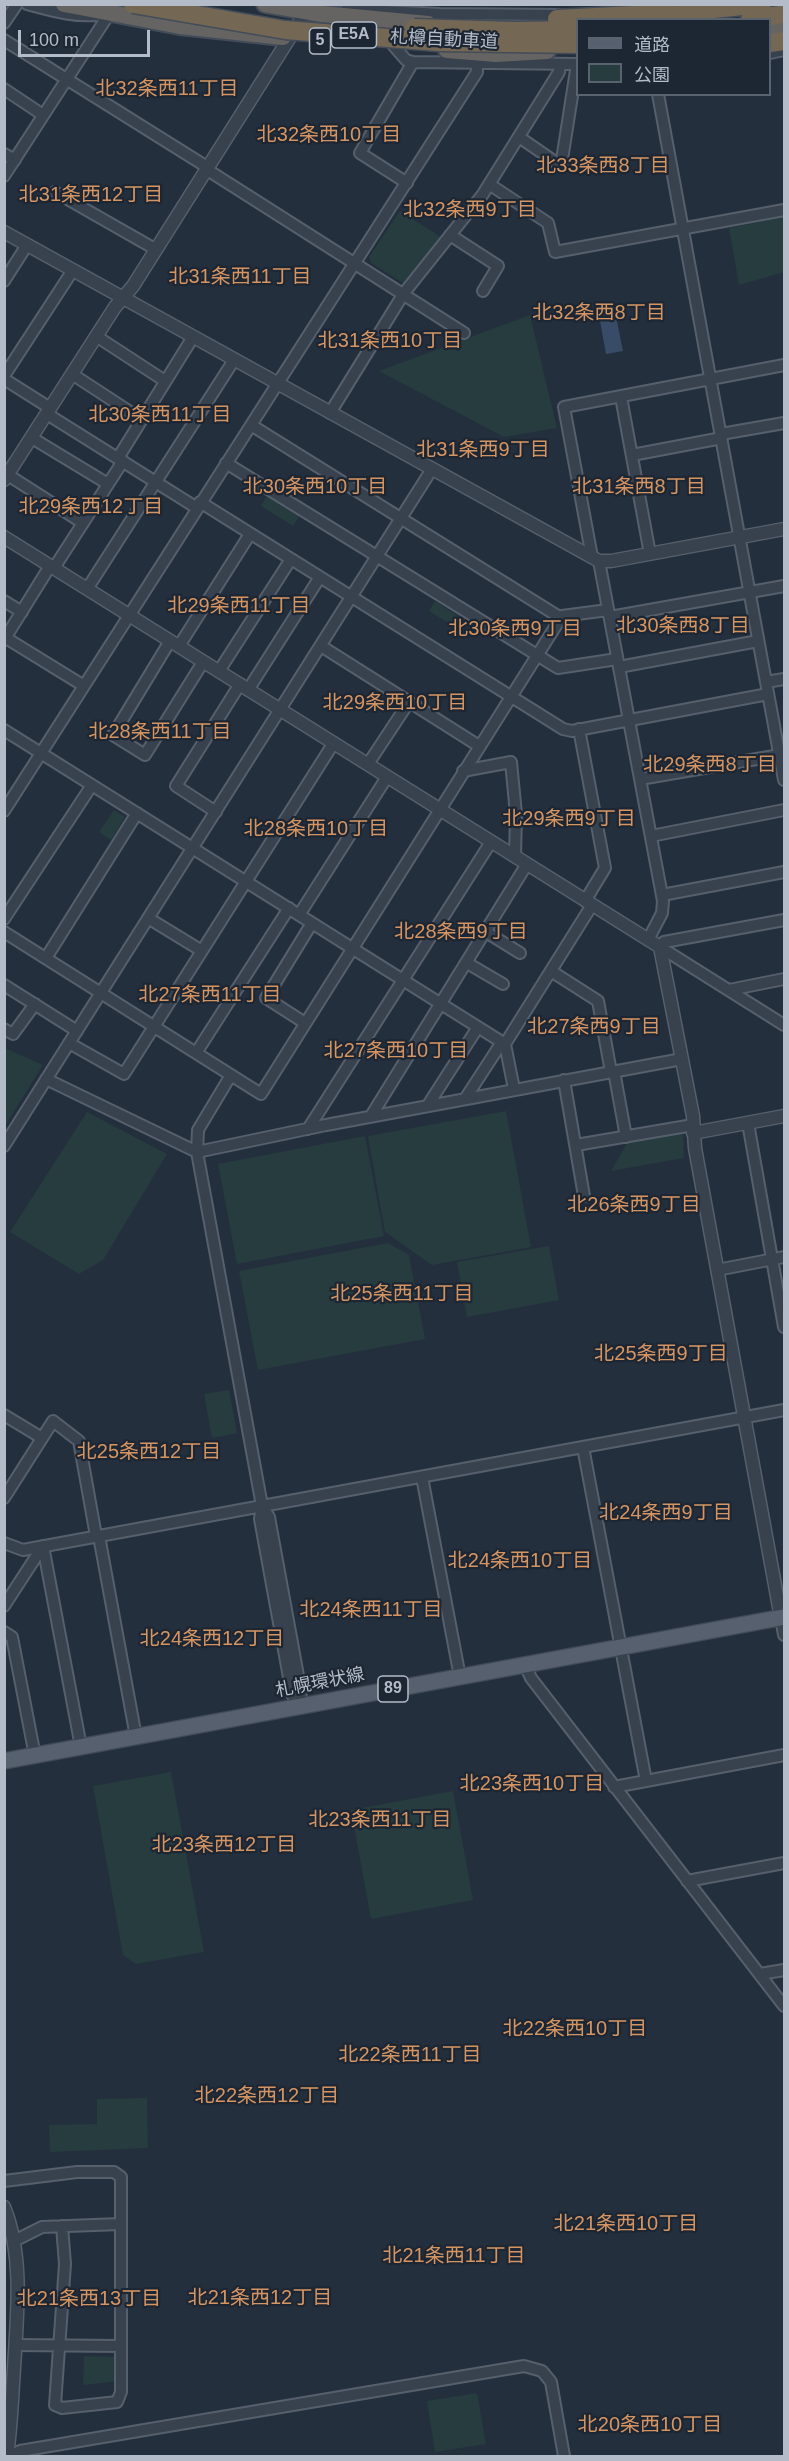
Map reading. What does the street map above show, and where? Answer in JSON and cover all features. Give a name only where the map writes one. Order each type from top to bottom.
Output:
[{"type":"highway","name":"5","points":[[64,4],[180,26],[288,38],[496,54],[576,50]]},
{"type":"highway","name":"札樽自動車道","points":[[133,4],[285,30],[439,42],[576,44]]},
{"type":"highway","name":"札樽自動車道","points":[[197,4],[252,14],[384,14],[514,31],[576,30]]},
{"type":"highway","name":"5","points":[[265,4],[425,24],[576,22]]},
{"type":"highway","points":[[384,14],[673,13],[762,4]]},
{"type":"highway","points":[[698,18],[784,8]]},
{"type":"highway","points":[[761,18],[784,14]]},
{"type":"highway","points":[[439,42],[526,55],[576,56]]},
{"type":"main road","name":"札幌環状線","points":[[4,1761],[783,1617]]},
{"type":"street","points":[[4,23],[16,4]]},
{"type":"street","points":[[27,4],[81,16],[108,14]]},
{"type":"street","points":[[649,18],[661,11],[723,4]]},
{"type":"street","points":[[83,524],[6,477],[96,336],[156,249],[308,8],[327,7],[384,14],[568,14],[576,20]]},
{"type":"street","points":[[4,176],[108,14]]},
{"type":"street","points":[[4,40],[464,333]]},
{"type":"street","points":[[393,45],[406,60],[413,62],[576,64]]},
{"type":"street","points":[[407,183],[360,153],[413,62]]},
{"type":"street","points":[[4,811],[250,425],[357,263],[477,72],[477,64]]},
{"type":"street","points":[[330,412],[404,293],[489,184],[559,72],[560,64]]},
{"type":"street","points":[[519,137],[561,166],[576,76]]},
{"type":"street","points":[[4,89],[44,115]]},
{"type":"street","points":[[658,96],[768,694],[780,731],[780,755],[784,779]]},
{"type":"street","points":[[4,154],[15,160]]},
{"type":"street","points":[[489,184],[548,223],[555,252],[784,210]]},
{"type":"street","points":[[55,192],[156,249]]},
{"type":"street","points":[[4,232],[595,559],[611,561],[784,529]]},
{"type":"street","points":[[450,235],[498,266],[483,291]]},
{"type":"street","points":[[4,281],[27,245]]},
{"type":"street","points":[[73,270],[4,378],[120,460],[156,482],[250,534],[563,729],[579,729],[768,694]]},
{"type":"street","points":[[96,336],[165,381]]},
{"type":"street","points":[[84,686],[5,639],[108,484],[141,418],[193,337]]},
{"type":"street","points":[[87,589],[234,360]]},
{"type":"street","points":[[648,940],[662,913],[662,895],[609,614],[595,559],[564,407],[784,365]]},
{"type":"street","points":[[72,374],[141,418]]},
{"type":"street","points":[[621,396],[650,554]]},
{"type":"street","points":[[632,456],[784,423]]},
{"type":"street","points":[[250,425],[561,618],[609,614],[784,586]]},
{"type":"street","points":[[32,438],[108,484]]},
{"type":"street","points":[[226,463],[558,668],[618,663],[758,641]]},
{"type":"street","points":[[4,1146],[8,1131],[46,1079],[432,469]]},
{"type":"street","points":[[203,662],[145,755],[113,735],[250,534]]},
{"type":"street","points":[[4,537],[784,1025]]},
{"type":"street","points":[[219,671],[291,559]]},
{"type":"street","points":[[216,812],[176,786],[320,577]]},
{"type":"street","points":[[4,601],[22,612]]},
{"type":"street","points":[[4,932],[261,1094],[561,618]]},
{"type":"street","points":[[321,646],[479,746]]},
{"type":"street","points":[[766,682],[784,679]]},
{"type":"street","points":[[368,764],[409,702]]},
{"type":"street","points":[[465,1099],[551,971],[589,903],[605,868],[579,729]]},
{"type":"street","points":[[4,730],[503,1043],[514,1089]]},
{"type":"street","points":[[69,1042],[124,1074],[333,744]]},
{"type":"street","points":[[640,779],[780,755]]},
{"type":"street","points":[[463,771],[511,762],[516,814],[515,857]]},
{"type":"street","points":[[299,915],[387,777]]},
{"type":"street","points":[[4,919],[92,785]]},
{"type":"street","points":[[651,836],[784,810]]},
{"type":"street","points":[[46,958],[137,813]]},
{"type":"street","points":[[308,1129],[491,842]]},
{"type":"street","points":[[371,1116],[527,864]]},
{"type":"street","points":[[662,895],[784,872]]},
{"type":"street","points":[[196,1053],[289,908]]},
{"type":"street","points":[[148,918],[202,951]]},
{"type":"street","points":[[784,920],[664,942],[660,947],[682,1059],[717,1270],[783,1617],[784,1635]]},
{"type":"street","points":[[305,1023],[266,998],[312,923]]},
{"type":"street","points":[[486,932],[520,954]]},
{"type":"street","points":[[467,963],[503,984]]},
{"type":"street","points":[[551,971],[598,1001],[626,1137]]},
{"type":"street","points":[[729,990],[784,979]]},
{"type":"street","points":[[4,985],[76,1030]]},
{"type":"street","points":[[4,1029],[13,1034],[35,1004]]},
{"type":"street","points":[[428,1106],[478,1027]]},
{"type":"street","points":[[46,1079],[197,1152],[371,1116],[682,1059]]},
{"type":"street","points":[[231,1075],[198,1130],[197,1152],[262,1506],[260,1519],[292,1694],[299,1707]]},
{"type":"street","points":[[564,1080],[584,1196]]},
{"type":"street","points":[[576,1145],[748,1123],[784,1116]]},
{"type":"street","points":[[748,1123],[784,1327]]},
{"type":"street","points":[[717,1270],[784,1257]]},
{"type":"street","points":[[4,1542],[15,1549],[23,1550],[784,1410]]},
{"type":"street","points":[[4,1415],[42,1438]]},
{"type":"street","points":[[4,1498],[9,1479],[53,1421],[79,1441],[136,1737]]},
{"type":"street","points":[[584,1447],[646,1781]]},
{"type":"street","points":[[423,1477],[460,1677]]},
{"type":"street","points":[[4,1606],[43,1546]]},
{"type":"street","points":[[43,1546],[81,1747]]},
{"type":"street","points":[[4,1632],[12,1637],[35,1756]]},
{"type":"street","points":[[525,1665],[531,1678],[784,2006]]},
{"type":"street","points":[[614,1787],[784,1755]]},
{"type":"street","points":[[687,1881],[784,1863]]},
{"type":"street","points":[[760,1974],[784,1970]]},
{"type":"street","points":[[4,2181],[77,2172],[114,2172],[121,2177],[121,2392],[117,2402],[62,2408],[54,2405],[65,2264],[62,2226]]},
{"type":"street","points":[[4,2207],[17,2272],[8,2457]]},
{"type":"street","points":[[10,2234],[42,2227],[120,2224]]},
{"type":"street","points":[[15,2345],[120,2346]]},
{"type":"street","points":[[8,2457],[30,2449],[524,2366],[542,2371],[551,2382],[564,2457]]},
{"type":"green space","points":[[400,211],[441,237],[407,283],[403,283],[371,263],[369,257]]},
{"type":"green space","points":[[784,217],[784,272],[739,285],[729,228]]},
{"type":"green space","points":[[530,315],[557,428],[504,437],[379,371]]},
{"type":"green space","points":[[268,494],[300,515],[293,526],[261,506]]},
{"type":"green space","points":[[435,601],[461,618],[455,627],[429,611]]},
{"type":"green space","points":[[114,810],[125,817],[111,840],[99,832]]},
{"type":"green space","points":[[5,1048],[43,1065],[5,1126]]},
{"type":"green space","points":[[506,1111],[531,1247],[432,1265],[385,1232],[368,1136]]},
{"type":"green space","points":[[87,1112],[167,1154],[103,1260],[79,1274],[10,1232]]},
{"type":"green space","points":[[683,1129],[684,1158],[611,1171],[630,1138]]},
{"type":"green space","points":[[365,1136],[384,1236],[237,1264],[218,1164]]},
{"type":"green space","points":[[388,1243],[409,1255],[425,1339],[258,1370],[239,1271]]},
{"type":"green space","points":[[549,1246],[559,1300],[467,1317],[457,1262]]},
{"type":"green space","points":[[229,1390],[237,1433],[212,1438],[204,1394]]},
{"type":"green space","points":[[171,1772],[204,1952],[136,1964],[123,1955],[93,1786]]},
{"type":"green space","points":[[453,1791],[473,1900],[371,1919],[351,1810]]},
{"type":"green space","points":[[147,2098],[148,2148],[50,2152],[49,2125],[97,2124],[97,2099]]},
{"type":"green space","points":[[84,2356],[117,2357],[118,2381],[83,2385]]},
{"type":"green space","points":[[477,2393],[486,2444],[435,2452],[427,2401]]},
{"type":"water","points":[[614,307],[623,351],[606,354],[598,310]]},
{"type":"district","name":"北32条西11丁目","points":[[167,89]]},
{"type":"district","name":"北32条西10丁目","points":[[329,135]]},
{"type":"district","name":"北33条西8丁目","points":[[603,166]]},
{"type":"district","name":"北31条西12丁目","points":[[91,195]]},
{"type":"district","name":"北32条西9丁目","points":[[470,210]]},
{"type":"district","name":"北31条西11丁目","points":[[240,277]]},
{"type":"district","name":"北32条西8丁目","points":[[599,313]]},
{"type":"district","name":"北31条西10丁目","points":[[390,341]]},
{"type":"district","name":"北30条西11丁目","points":[[160,415]]},
{"type":"district","name":"北31条西9丁目","points":[[483,450]]},
{"type":"district","name":"北30条西10丁目","points":[[315,487]]},
{"type":"district","name":"北31条西8丁目","points":[[639,487]]},
{"type":"district","name":"北29条西12丁目","points":[[91,507]]},
{"type":"district","name":"北29条西11丁目","points":[[239,606]]},
{"type":"district","name":"北30条西8丁目","points":[[683,626]]},
{"type":"district","name":"北30条西9丁目","points":[[515,629]]},
{"type":"district","name":"北29条西10丁目","points":[[395,703]]},
{"type":"district","name":"北28条西11丁目","points":[[160,732]]},
{"type":"district","name":"北29条西8丁目","points":[[710,765]]},
{"type":"district","name":"北29条西9丁目","points":[[569,819]]},
{"type":"district","name":"北28条西10丁目","points":[[316,829]]},
{"type":"district","name":"北28条西9丁目","points":[[461,932]]},
{"type":"district","name":"北27条西11丁目","points":[[210,995]]},
{"type":"district","name":"北27条西9丁目","points":[[594,1027]]},
{"type":"district","name":"北27条西10丁目","points":[[396,1051]]},
{"type":"district","name":"北26条西9丁目","points":[[634,1205]]},
{"type":"district","name":"北25条西11丁目","points":[[402,1294]]},
{"type":"district","name":"北25条西9丁目","points":[[661,1354]]},
{"type":"district","name":"北25条西12丁目","points":[[149,1452]]},
{"type":"district","name":"北24条西9丁目","points":[[666,1513]]},
{"type":"district","name":"北24条西10丁目","points":[[520,1561]]},
{"type":"district","name":"北24条西11丁目","points":[[371,1610]]},
{"type":"district","name":"北24条西12丁目","points":[[212,1639]]},
{"type":"district","name":"北23条西10丁目","points":[[532,1784]]},
{"type":"district","name":"北23条西11丁目","points":[[380,1820]]},
{"type":"district","name":"北23条西12丁目","points":[[224,1845]]},
{"type":"district","name":"北22条西10丁目","points":[[575,2029]]},
{"type":"district","name":"北22条西11丁目","points":[[410,2055]]},
{"type":"district","name":"北22条西12丁目","points":[[267,2096]]},
{"type":"district","name":"北21条西10丁目","points":[[626,2224]]},
{"type":"district","name":"北21条西11丁目","points":[[454,2256]]},
{"type":"district","name":"北21条西12丁目","points":[[260,2298]]},
{"type":"district","name":"北21条西13丁目","points":[[89,2299]]},
{"type":"district","name":"北20条西10丁目","points":[[650,2425]]}]
